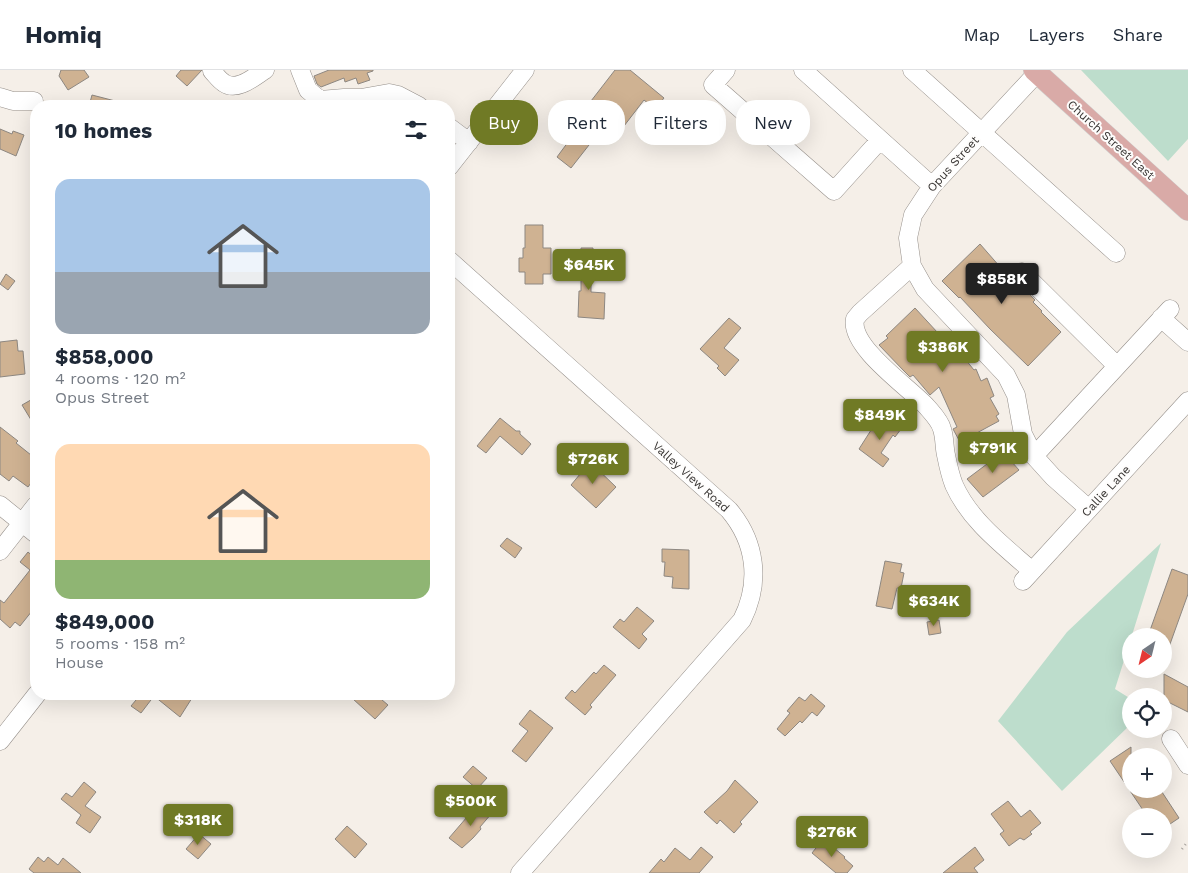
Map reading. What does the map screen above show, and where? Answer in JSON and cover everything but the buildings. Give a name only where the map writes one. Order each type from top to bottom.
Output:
[{"type":"main road","name":"Church Street East","points":[[1036,71],[1188,210]]},
{"type":"street","points":[[212,71],[222,82],[232,86],[246,83],[265,70]]},
{"type":"street","points":[[300,70],[308,90],[320,100],[361,98],[389,93],[408,100]]},
{"type":"street","points":[[455,160],[525,70]]},
{"type":"street","points":[[726,70],[713,85],[834,191],[880,140]]},
{"type":"street","points":[[802,70],[932,186]]},
{"type":"street","points":[[912,70],[1116,253]]},
{"type":"street","name":"Opus Street","points":[[1036,71],[983,132],[932,186],[913,215],[908,238],[912,266],[925,289],[1006,375],[1016,395],[1023,434],[1034,456],[1046,470],[1089,509]]},
{"type":"street","points":[[0,97],[13,101],[30,101]]},
{"type":"street","points":[[455,132],[469,142]]},
{"type":"street","name":"Valley View Road","points":[[455,265],[729,510],[747,537],[754,563],[752,592],[742,620],[520,873]]},
{"type":"street","name":"Callie Lane","points":[[912,266],[860,313],[855,319],[855,330],[870,354],[927,407],[936,418],[942,427],[950,472],[965,504],[1028,576],[1188,402]]},
{"type":"street","points":[[1022,272],[1117,366]]},
{"type":"street","points":[[1034,456],[1166,314],[1188,342]]},
{"type":"street","points":[[0,505],[30,529]]},
{"type":"street","points":[[0,551],[30,513]]},
{"type":"street","points":[[0,741],[32,700]]},
{"type":"street","points":[[1171,739],[1188,765]]},
{"type":"path","points":[[1182,849],[1188,841]]},
{"type":"green space","points":[[1081,70],[1188,70],[1188,139],[1168,161]]},
{"type":"green space","points":[[1161,543],[1134,628],[1122,628],[1122,667],[1115,689],[1122,693],[1122,733],[1062,791],[998,721],[1067,632]]}]
